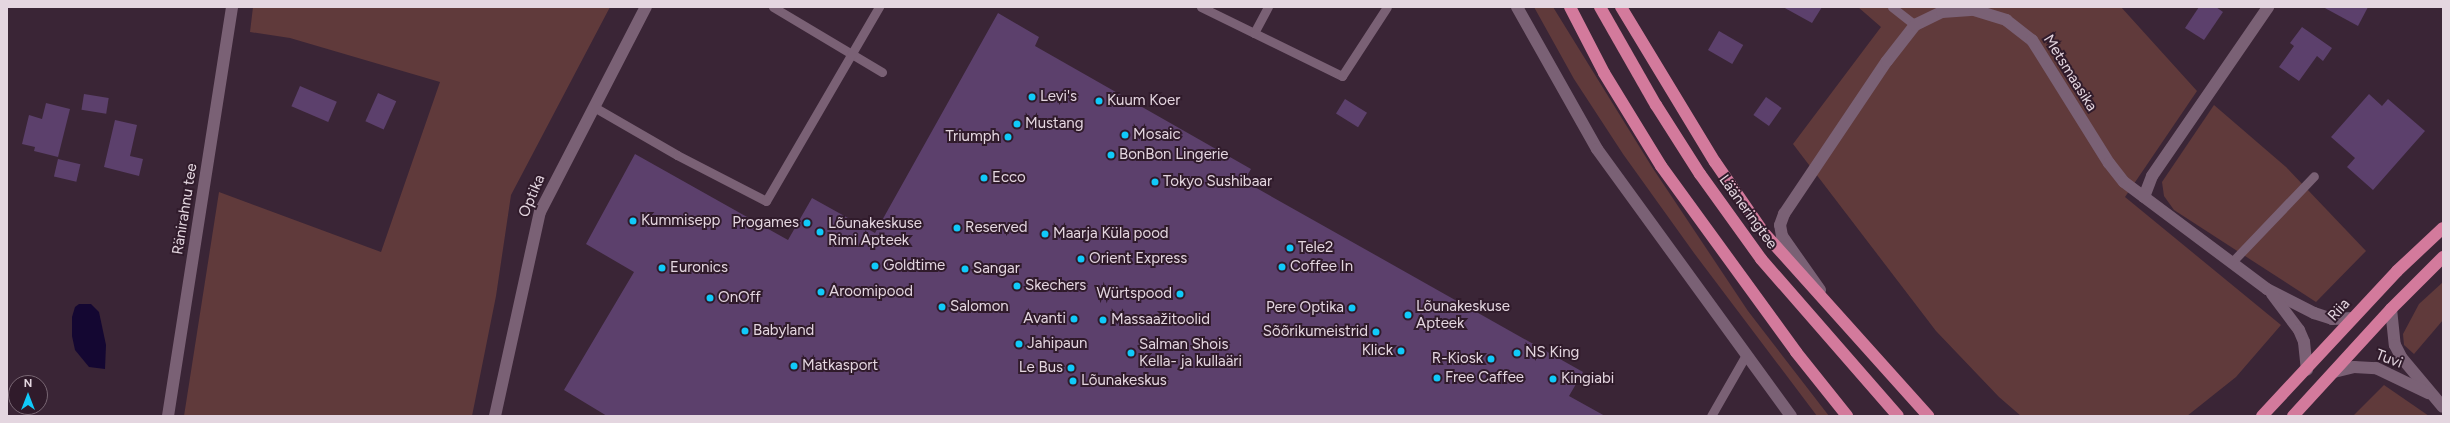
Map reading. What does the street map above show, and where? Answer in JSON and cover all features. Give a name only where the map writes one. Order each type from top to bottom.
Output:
[{"type":"highway","points":[[1566,7],[1661,166],[1791,346],[1847,416]]},
{"type":"highway","points":[[1570,7],[1575,20]]},
{"type":"highway","name":"Lääneringtee","points":[[1600,7],[1656,105],[1700,174],[1761,259],[1809,316],[1898,416]]},
{"type":"highway","points":[[1621,7],[1715,162],[1764,232],[1928,416]]},
{"type":"highway","name":"Riia","points":[[2262,416],[2307,370],[2353,318],[2443,228]]},
{"type":"highway","points":[[2293,416],[2391,309],[2443,257]]},
{"type":"street","name":"Ränirahnu tee","points":[[168,416],[232,7]]},
{"type":"street","name":"Optika","points":[[495,416],[538,218],[646,7]]},
{"type":"street","points":[[1517,7],[1597,149],[1791,416]]},
{"type":"street","points":[[2144,198],[2152,176],[2268,7]]},
{"type":"street","name":"Metsmaasika","points":[[1831,306],[1788,248],[1782,236],[1780,225],[1784,214],[1887,61],[1915,25],[1942,12],[1959,10],[1990,13],[2018,28],[2041,52],[2109,163],[2124,182],[2144,198],[2267,289],[2314,313],[2332,319],[2353,318]]},
{"type":"street","name":"Metsmaasika","points":[[2267,289],[2299,330],[2304,342],[2307,370]]},
{"type":"street","name":"Tuvi","points":[[2391,309],[2395,345],[2401,357],[2430,395],[2443,407]]},
{"type":"street","name":"Tuvi","points":[[2334,372],[2354,367],[2376,368],[2430,395]]},
{"type":"lane","points":[[773,7],[882,72]]},
{"type":"lane","points":[[594,107],[677,155],[766,201],[879,7]]},
{"type":"lane","points":[[1201,7],[1342,76],[1387,7]]},
{"type":"lane","points":[[1254,33],[1268,7]]},
{"type":"lane","points":[[1892,7],[1915,25]]},
{"type":"lane","points":[[2231,263],[2314,176]]},
{"type":"lane","points":[[1711,416],[1746,355]]},
{"type":"shaded area","points":[[253,7],[610,7],[511,195],[496,296],[472,416],[184,416],[219,192],[381,252],[440,82],[290,38],[250,32]]},
{"type":"shaded area","points":[[1534,7],[1553,7],[1652,167],[1748,311],[1829,416],[1817,416],[1694,253],[1623,154],[1574,79]]},
{"type":"shaded area","points":[[1858,7],[2121,7],[2197,91],[2125,197],[2281,325],[2236,377],[2187,416],[2021,416],[1999,397],[1936,331],[1793,144],[1881,27]]},
{"type":"shaded area","points":[[2214,105],[2286,167],[2366,251],[2316,302],[2174,210],[2164,196],[2162,182]]},
{"type":"shaded area","points":[[2443,282],[2443,320],[2414,354],[2404,345],[2403,334],[2419,304]]},
{"type":"shaded area","points":[[79,304],[91,304],[99,312],[106,345],[105,369],[89,367],[75,350],[72,336],[72,317],[75,307]]},
{"type":"shaded area","points":[[2384,385],[2429,416],[2353,416]]},
{"type":"building","points":[[1783,7],[1822,7],[1812,23]]},
{"type":"building","points":[[2199,7],[2216,7],[2223,12],[2204,40],[2185,28]]},
{"type":"building","points":[[2323,7],[2368,7],[2358,26]]},
{"type":"building","points":[[998,13],[1039,37],[1035,46],[1251,169],[1244,181],[1583,372],[1569,396],[1605,416],[607,416],[564,390],[634,272],[586,244],[635,154],[788,240],[812,198],[875,233]]},
{"type":"building","points":[[2302,27],[2332,48],[2323,61],[2317,56],[2299,81],[2279,67],[2294,46],[2290,43]]},
{"type":"building","points":[[1719,31],[1743,45],[1732,64],[1708,50]]},
{"type":"building","points":[[300,86],[337,102],[328,122],[291,106]]},
{"type":"building","points":[[378,93],[396,101],[384,129],[365,121]]},
{"type":"building","points":[[84,94],[109,98],[106,114],[81,110]]},
{"type":"building","points":[[2369,94],[2382,106],[2388,99],[2425,131],[2373,190],[2347,167],[2355,158],[2331,137]]},
{"type":"building","points":[[1766,97],[1782,108],[1769,126],[1753,115]]},
{"type":"building","points":[[1345,99],[1367,113],[1358,127],[1336,113]]},
{"type":"building","points":[[46,103],[70,109],[58,157],[34,151],[35,147],[22,144],[29,115],[42,119]]},
{"type":"building","points":[[115,120],[137,125],[130,156],[143,159],[139,176],[104,167]]},
{"type":"building","points":[[58,159],[80,164],[76,182],[54,177]]},
{"type":"place","name":"Levi's","points":[[1032,97]]},
{"type":"place","name":"Kuum Koer","points":[[1099,101]]},
{"type":"place","name":"Mustang","points":[[1017,124]]},
{"type":"place","name":"Mosaic","points":[[1125,135]]},
{"type":"place","name":"Triumph","points":[[1008,137]]},
{"type":"place","name":"BonBon Lingerie","points":[[1111,155]]},
{"type":"place","name":"Ecco","points":[[984,178]]},
{"type":"place","name":"Tokyo Sushibaar","points":[[1155,182]]},
{"type":"place","name":"Kummisepp","points":[[633,221]]},
{"type":"place","name":"Progames","points":[[807,223]]},
{"type":"place","name":"Reserved","points":[[957,228]]},
{"type":"place","name":"Lõunakeskuse Rimi Apteek","points":[[820,232]]},
{"type":"place","name":"Maarja Küla pood","points":[[1045,234]]},
{"type":"place","name":"Tele2","points":[[1290,248]]},
{"type":"place","name":"Orient Express","points":[[1081,259]]},
{"type":"place","name":"Goldtime","points":[[875,266]]},
{"type":"place","name":"Coffee In","points":[[1282,267]]},
{"type":"place","name":"Euronics","points":[[662,268]]},
{"type":"place","name":"Sangar","points":[[965,269]]},
{"type":"place","name":"Skechers","points":[[1017,286]]},
{"type":"place","name":"Aroomipood","points":[[821,292]]},
{"type":"place","name":"Würtspood","points":[[1180,294]]},
{"type":"place","name":"OnOff","points":[[710,298]]},
{"type":"place","name":"Salomon","points":[[942,307]]},
{"type":"place","name":"Pere Optika","points":[[1352,308]]},
{"type":"place","name":"Lõunakeskuse Apteek","points":[[1408,315]]},
{"type":"place","name":"Avanti","points":[[1074,319]]},
{"type":"place","name":"Massaažitoolid","points":[[1103,320]]},
{"type":"place","name":"Babyland","points":[[745,331]]},
{"type":"place","name":"Sõõrikumeistrid","points":[[1376,332]]},
{"type":"place","name":"Jahipaun","points":[[1019,344]]},
{"type":"place","name":"Klick","points":[[1401,351]]},
{"type":"place","name":"Salman Shois Kella- ja kullaäri","points":[[1131,353]]},
{"type":"place","name":"NS King","points":[[1517,353]]},
{"type":"place","name":"R-Kiosk","points":[[1491,359]]},
{"type":"place","name":"Matkasport","points":[[794,366]]},
{"type":"place","name":"Le Bus","points":[[1071,368]]},
{"type":"place","name":"Free Caffee","points":[[1437,378]]},
{"type":"place","name":"Kingiabi","points":[[1553,379]]},
{"type":"place","name":"Lõunakeskus","points":[[1073,381]]}]
